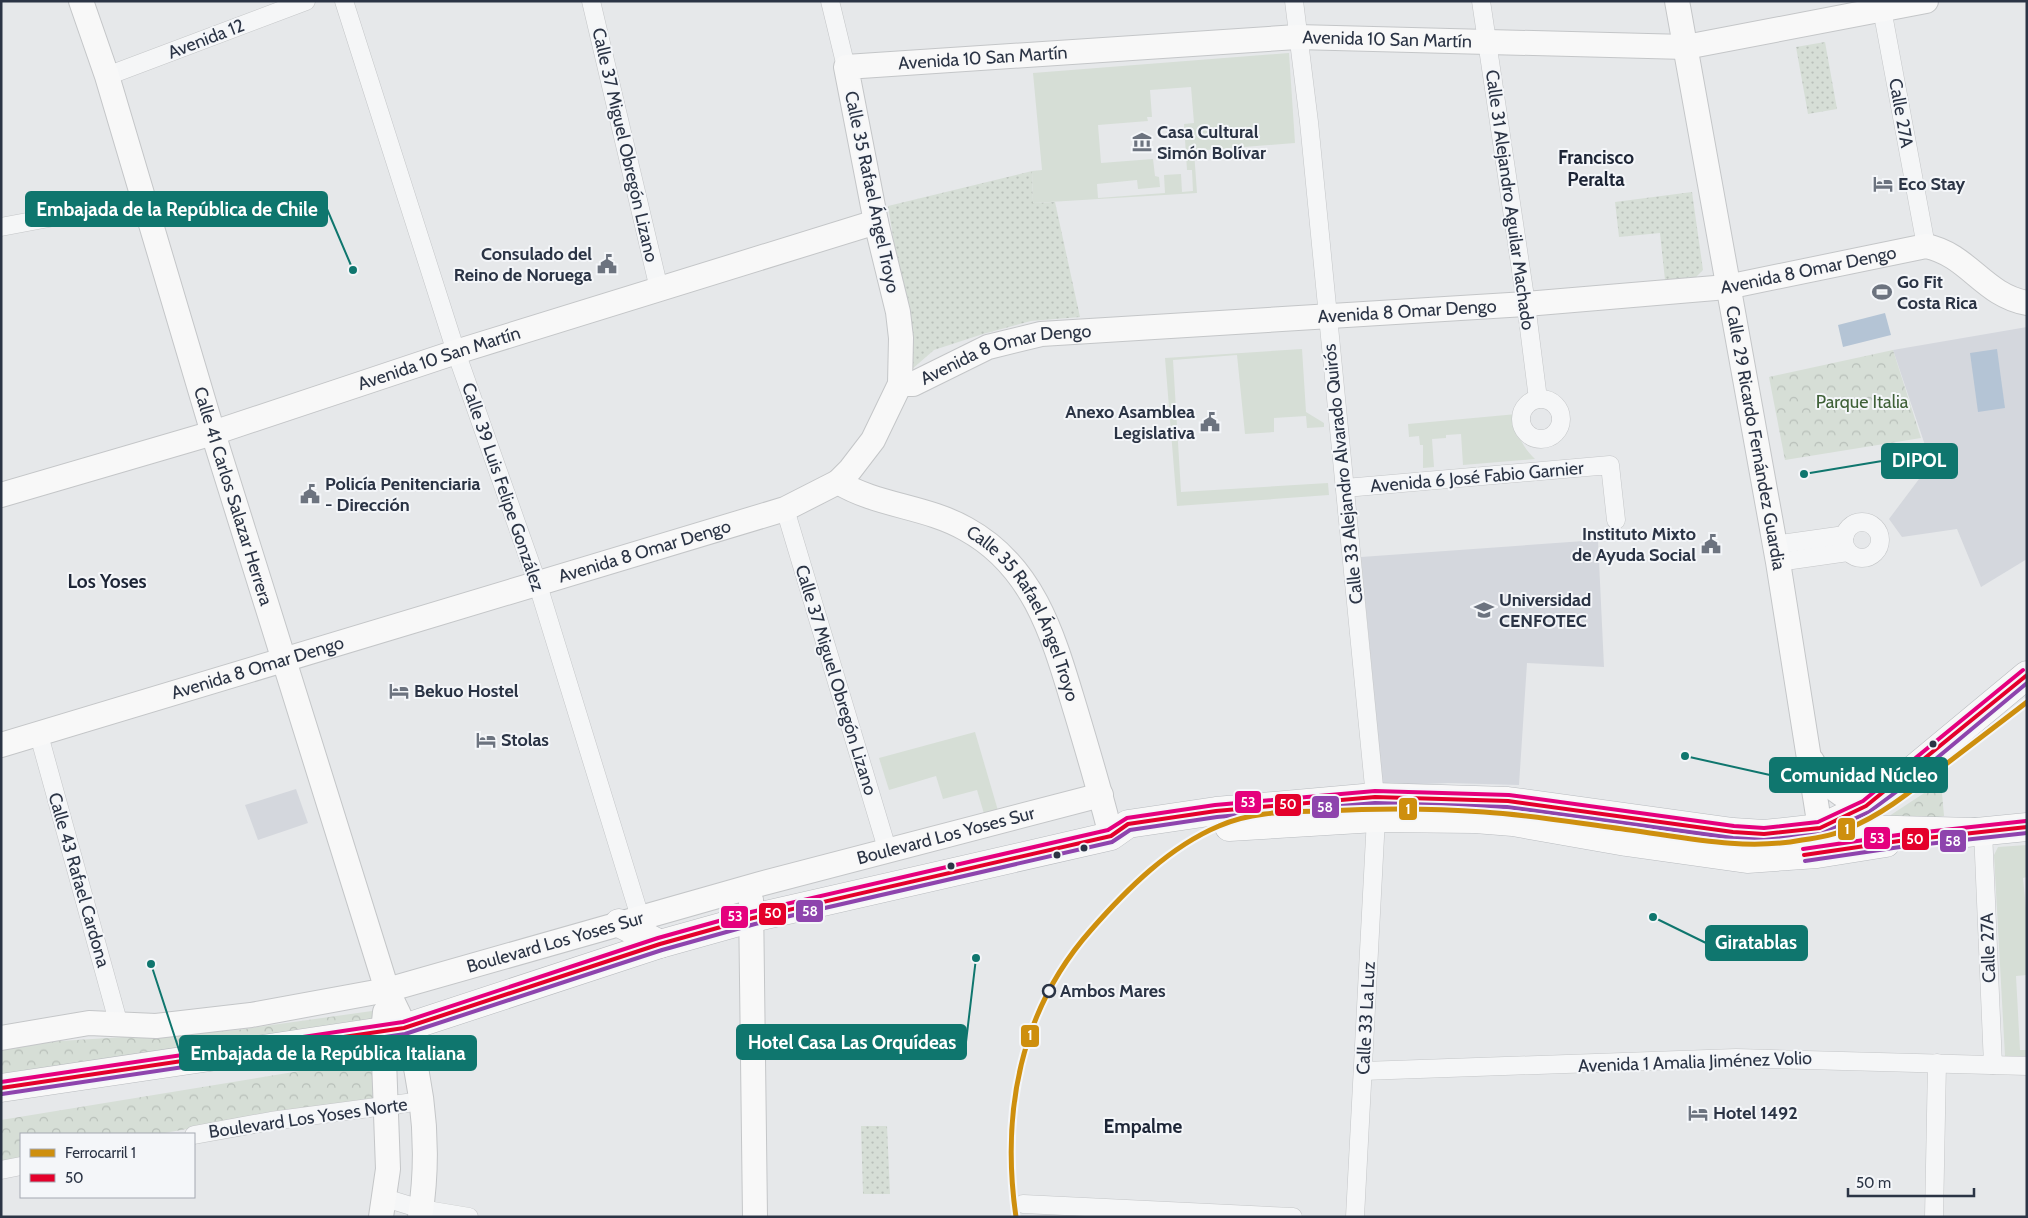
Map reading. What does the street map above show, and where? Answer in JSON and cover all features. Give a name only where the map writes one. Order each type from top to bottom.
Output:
[{"type":"highway","points":[[1,1088],[394,1030],[660,944],[752,918],[1111,836],[1132,843],[1216,828],[1376,808],[1444,817],[1513,822],[1733,858],[1782,858],[1819,841],[1892,787],[2027,675]]},
{"type":"highway","points":[[1819,841],[1979,832],[2027,827]]},
{"type":"highway","points":[[630,920],[660,944]]},
{"type":"street","name":"Calle 41 Carlos Salazar Herrera","points":[[81,1],[107,76],[213,433],[387,990]]},
{"type":"street","name":"Avenida 12","points":[[107,76],[306,1]]},
{"type":"street","name":"Calle 39 Luis Felipe González","points":[[344,1],[456,352],[537,582],[630,920]]},
{"type":"street","name":"Calle 37 Miguel Obregón Lizano","points":[[591,1],[659,290]]},
{"type":"street","name":"Calle 35 Rafael Ángel Troyo","points":[[830,1],[846,66],[876,222],[898,312],[901,338],[900,384]]},
{"type":"street","name":"Calle 33 Alejandro Alvarado Quirós","points":[[1294,1],[1309,122],[1376,808]]},
{"type":"street","name":"Calle 31 Alejandro Aguilar Machado","points":[[1481,1],[1526,304],[1538,399]]},
{"type":"street","name":"Calle 29 Ricardo Fernández Guardia","points":[[1678,1],[1776,553],[1810,758],[1819,841]]},
{"type":"street","name":"Avenida 10 San Martín","points":[[846,66],[1297,37],[1686,47],[1926,1]]},
{"type":"street","name":"Calle 27A","points":[[1882,10],[1926,246]]},
{"type":"street","points":[[1,227],[144,200]]},
{"type":"street","name":"Avenida 10 San Martín","points":[[1,495],[213,433],[456,352],[876,222]]},
{"type":"street","name":"Avenida 8 Omar Dengo","points":[[1,745],[284,658],[785,509],[838,482],[873,440],[900,384],[913,384],[988,346],[1041,334],[1526,304],[1728,287],[1926,246],[1942,249],[1960,260],[1991,289],[2005,297],[2027,303]]},
{"type":"street","name":"Avenida 6 José Fabio Garnier","points":[[1344,488],[1610,465],[1616,520]]},
{"type":"street","name":"Calle 35 Rafael Ángel Troyo","points":[[838,482],[855,493],[936,514],[967,529],[996,550],[1020,576],[1041,609],[1051,634],[1101,796],[1111,836]]},
{"type":"street","name":"Calle 37 Miguel Obregón Lizano","points":[[785,509],[888,852]]},
{"type":"street","points":[[1776,553],[1846,543]]},
{"type":"street","name":"Calle 43 Rafael Cardona","points":[[38,735],[119,1025]]},
{"type":"street","name":"Calle 29 Ricardo Fernández Guardia","points":[[1810,758],[1819,774],[1832,788],[1848,799],[1866,806]]},
{"type":"street","name":"Boulevard Los Yoses Sur","points":[[1,1038],[67,1025],[89,1023],[156,1026],[250,1015],[387,990],[757,884],[1101,796]]},
{"type":"street","name":"Calle 33 La Luz","points":[[1355,1217],[1376,808]]},
{"type":"street","name":"Calle 27A","points":[[1979,832],[1993,1065]]},
{"type":"street","points":[[755,1217],[752,918],[750,904],[757,884]]},
{"type":"street","points":[[387,990],[394,1030],[422,1101],[425,1171],[421,1213]]},
{"type":"street","points":[[394,1030],[385,1106],[388,1169],[383,1207],[421,1213],[469,1217]]},
{"type":"street","name":"Avenida 1 Amalia Jiménez Volio","points":[[1363,1072],[1736,1058],[2027,1066]]},
{"type":"street","points":[[1934,1217],[1937,1063]]},
{"type":"street","name":"Boulevard Los Yoses Norte","points":[[195,1135],[271,1121],[422,1101]]},
{"type":"street","points":[[1,1170],[20,1166]]},
{"type":"street","points":[[1023,1204],[1293,1217]]},
{"type":"shaded area","points":[[2027,327],[2027,559],[1981,587],[1957,529],[1902,537],[1889,519],[1931,463],[1893,350]]},
{"type":"shaded area","name":"Universidad CENFOTEC","points":[[1598,540],[1604,667],[1527,663],[1519,785],[1448,783],[1383,786],[1361,557]]},
{"type":"shaded area","points":[[296,789],[308,823],[258,840],[245,805]]},
{"type":"green space","points":[[1825,42],[1837,109],[1808,114],[1796,47]]},
{"type":"green space","points":[[1289,53],[1295,143],[1194,151],[1197,193],[1033,203],[1032,171],[1042,170],[1033,73]],"holes":[[[1191,87],[1194,123],[1184,124],[1187,170],[1192,170],[1193,191],[1182,192],[1181,174],[1164,175],[1165,193],[1098,198],[1097,184],[1137,180],[1138,189],[1160,187],[1159,177],[1155,176],[1153,159],[1101,163],[1098,125],[1148,121],[1147,117],[1152,117],[1150,90]]]},
{"type":"green space","points":[[1032,171],[1033,203],[1055,202],[1080,317],[1031,321],[983,334],[934,350],[911,370],[909,334],[888,206]]},
{"type":"green space","points":[[1692,192],[1703,270],[1696,277],[1665,280],[1660,233],[1619,237],[1615,202]]},
{"type":"green space","points":[[1302,349],[1306,412],[1324,423],[1324,427],[1307,428],[1306,416],[1274,418],[1274,432],[1245,434],[1237,355],[1173,360],[1181,492],[1328,483],[1329,495],[1177,506],[1165,358]]},
{"type":"green space","name":"Parque Italia","points":[[1893,350],[1921,438],[1785,460],[1769,377]]},
{"type":"green space","points":[[1517,414],[1517,427],[1520,439],[1535,459],[1463,465],[1461,434],[1446,435],[1446,438],[1432,439],[1434,467],[1423,468],[1423,445],[1420,445],[1419,436],[1409,437],[1408,424]]},
{"type":"green space","points":[[975,732],[999,814],[985,817],[977,790],[943,799],[936,776],[889,790],[879,758]]},
{"type":"green space","points":[[1941,782],[1944,816],[1874,826]]},
{"type":"green space","points":[[2027,845],[2027,877],[2023,878],[2027,918],[2027,975],[2016,976],[2020,1050],[2027,1050],[2027,1056],[2005,1056],[1994,855],[1998,847]]},
{"type":"green space","points":[[379,1010],[376,1020],[1,1074],[1,1050],[44,1042],[237,1030]]},
{"type":"green space","points":[[373,1059],[376,1100],[253,1117],[165,1133],[20,1133],[20,1159],[1,1163],[1,1120]]},
{"type":"green space","points":[[861,1126],[887,1126],[890,1194],[863,1194]]},
{"type":"water","points":[[1885,313],[1891,335],[1843,347],[1838,325]]},
{"type":"water","points":[[1997,349],[2005,408],[1978,412],[1970,353]]},
{"type":"rail line","name":"1","points":[[1016,1217],[1011,1140],[1014,1102],[1021,1064],[1032,1029],[1047,994],[1067,961],[1091,930],[1119,899],[1166,857],[1201,835],[1244,817],[1271,813],[1404,809],[1521,815],[1694,840],[1738,844],[1781,843],[1814,838],[1842,831],[1883,811],[1916,788],[2027,702]]},
{"type":"transit line","name":"53","points":[[1,1082],[403,1022],[658,938],[751,912],[1108,830],[1127,818],[1215,805],[1375,791],[1509,795],[1734,826],[1764,828],[1818,822],[1863,801],[2023,670]]},
{"type":"transit line","name":"50","points":[[1,1088],[404,1028],[660,944],[753,918],[1111,836],[1128,824],[1216,811],[1375,797],[1508,801],[1733,832],[1764,834],[1820,828],[1866,806],[2027,675]]},
{"type":"transit line","name":"58","points":[[2,1094],[405,1034],[662,950],[755,924],[1112,842],[1130,830],[1217,817],[1375,803],[1507,807],[1733,838],[1764,840],[1821,834],[1869,812],[1896,792],[2027,683]]},
{"type":"transit line","name":"53","points":[[1803,849],[1898,835],[2026,821]]},
{"type":"transit line","name":"50","points":[[1804,855],[1899,841],[2027,827]]},
{"type":"transit line","name":"58","points":[[1805,861],[1900,847],[2027,833]]},
{"type":"place","name":"Casa Cultural Simón Bolívar","points":[[1142,142]]},
{"type":"place","name":"Eco Stay","points":[[1883,184]]},
{"type":"place","name":"Consulado del Reino de Noruega","points":[[607,264]]},
{"type":"place","name":"Embajada de la República de Chile","points":[[353,270]]},
{"type":"place","name":"Go Fit Costa Rica","points":[[1882,292]]},
{"type":"place","name":"Anexo Asamblea Legislativa","points":[[1210,422]]},
{"type":"place","name":"DIPOL","points":[[1804,474]]},
{"type":"place","name":"Policía Penitenciaria - Dirección","points":[[310,494]]},
{"type":"place","name":"Instituto Mixto de Ayuda Social","points":[[1711,544]]},
{"type":"place","name":"Universidad CENFOTEC","points":[[1484,610]]},
{"type":"place","name":"Bekuo Hostel","points":[[399,691]]},
{"type":"place","name":"Stolas","points":[[486,740]]},
{"type":"place","name":"Comunidad Núcleo","points":[[1685,756]]},
{"type":"place","name":"Giratablas","points":[[1653,917]]},
{"type":"place","name":"Hotel Casa Las Orquídeas","points":[[976,958]]},
{"type":"place","name":"Embajada de la República Italiana","points":[[151,964]]},
{"type":"place","name":"Ambos Mares","points":[[1049,991]]},
{"type":"place","name":"Hotel 1492","points":[[1698,1113]]},
{"type":"district","name":"Francisco Peralta","points":[[1596,168]]},
{"type":"district","name":"Los Yoses","points":[[107,581]]},
{"type":"district","name":"Empalme","points":[[1143,1126]]}]
